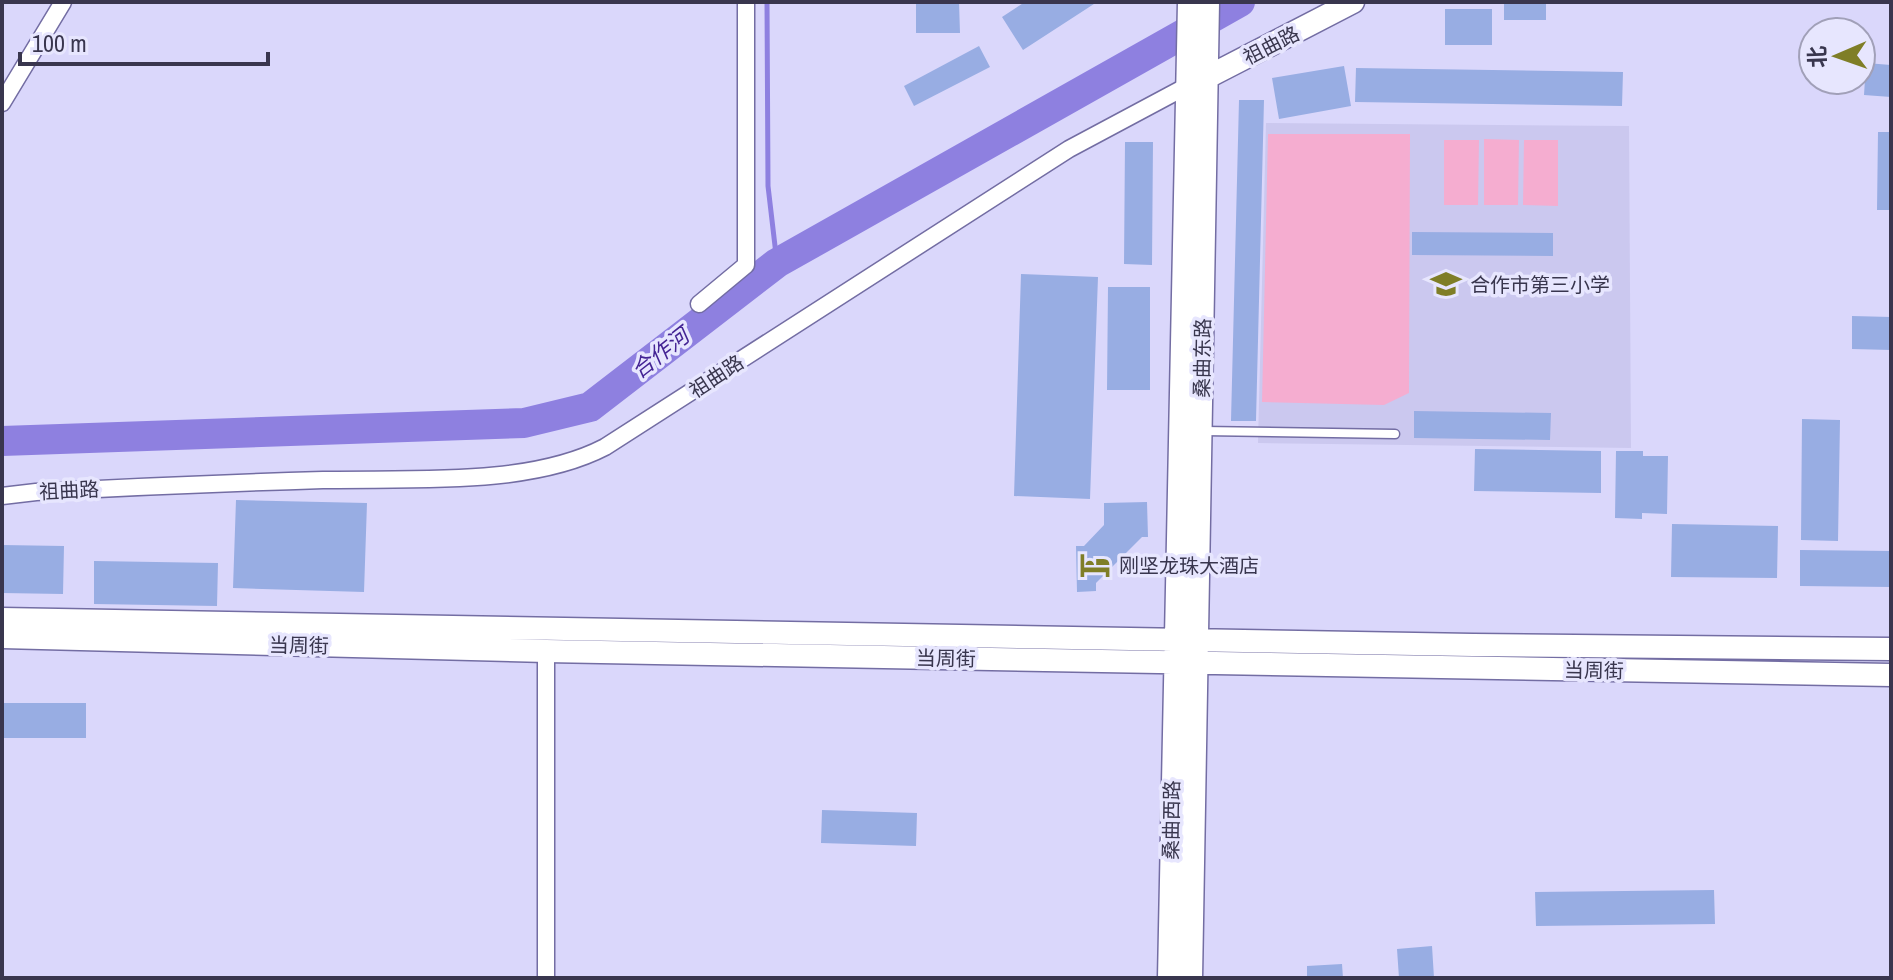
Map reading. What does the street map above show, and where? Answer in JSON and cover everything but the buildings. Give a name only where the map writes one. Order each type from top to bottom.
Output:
[{"type":"main road","points":[[1189,2],[1197,70]]},
{"type":"main road","points":[[1197,70],[1208,2]]},
{"type":"main road","name":"祖曲路","points":[[1197,70],[1353,2]]},
{"type":"main road","name":"桑曲东路","points":[[1186,639],[1200,431],[1197,70]]},
{"type":"main road","name":"桑曲东路","points":[[1185,663],[1197,70]]},
{"type":"main road","name":"当周街","points":[[2,619],[1891,649]]},
{"type":"main road","name":"当周街","points":[[2,637],[546,651],[1891,675]]},
{"type":"main road","name":"桑曲西路","points":[[1169,978],[1185,663]]},
{"type":"main road","name":"桑曲西路","points":[[1185,663],[1191,978]]},
{"type":"street","points":[[2,103],[63,2]]},
{"type":"street","points":[[699,304],[746,265],[746,2]]},
{"type":"street","name":"祖曲路","points":[[2,496],[200,484],[474,476],[524,472],[566,464],[605,447],[1197,70]]},
{"type":"street","points":[[546,651],[546,978]]},
{"type":"lane","points":[[1200,431],[1395,434]]},
{"type":"shaded area","name":"合作市第三小学","points":[[1266,123],[1629,126],[1631,448],[1258,443]]},
{"type":"shaded area","points":[[1268,134],[1410,134],[1409,393],[1384,405],[1262,402]]},
{"type":"shaded area","points":[[1484,139],[1519,140],[1518,205],[1484,205]]},
{"type":"shaded area","points":[[1444,140],[1479,140],[1478,205],[1444,205]]},
{"type":"shaded area","points":[[1524,140],[1558,140],[1558,206],[1523,205]]},
{"type":"waterway","points":[[767,2],[768,186],[777,263]]},
{"type":"waterway","name":"合作河","points":[[2,441],[524,423],[590,407],[777,263],[1240,2]]},
{"type":"place","name":"合作市第三小学","points":[[1446,284]]},
{"type":"place","name":"刚坚龙珠大酒店","points":[[1095,565]]}]
